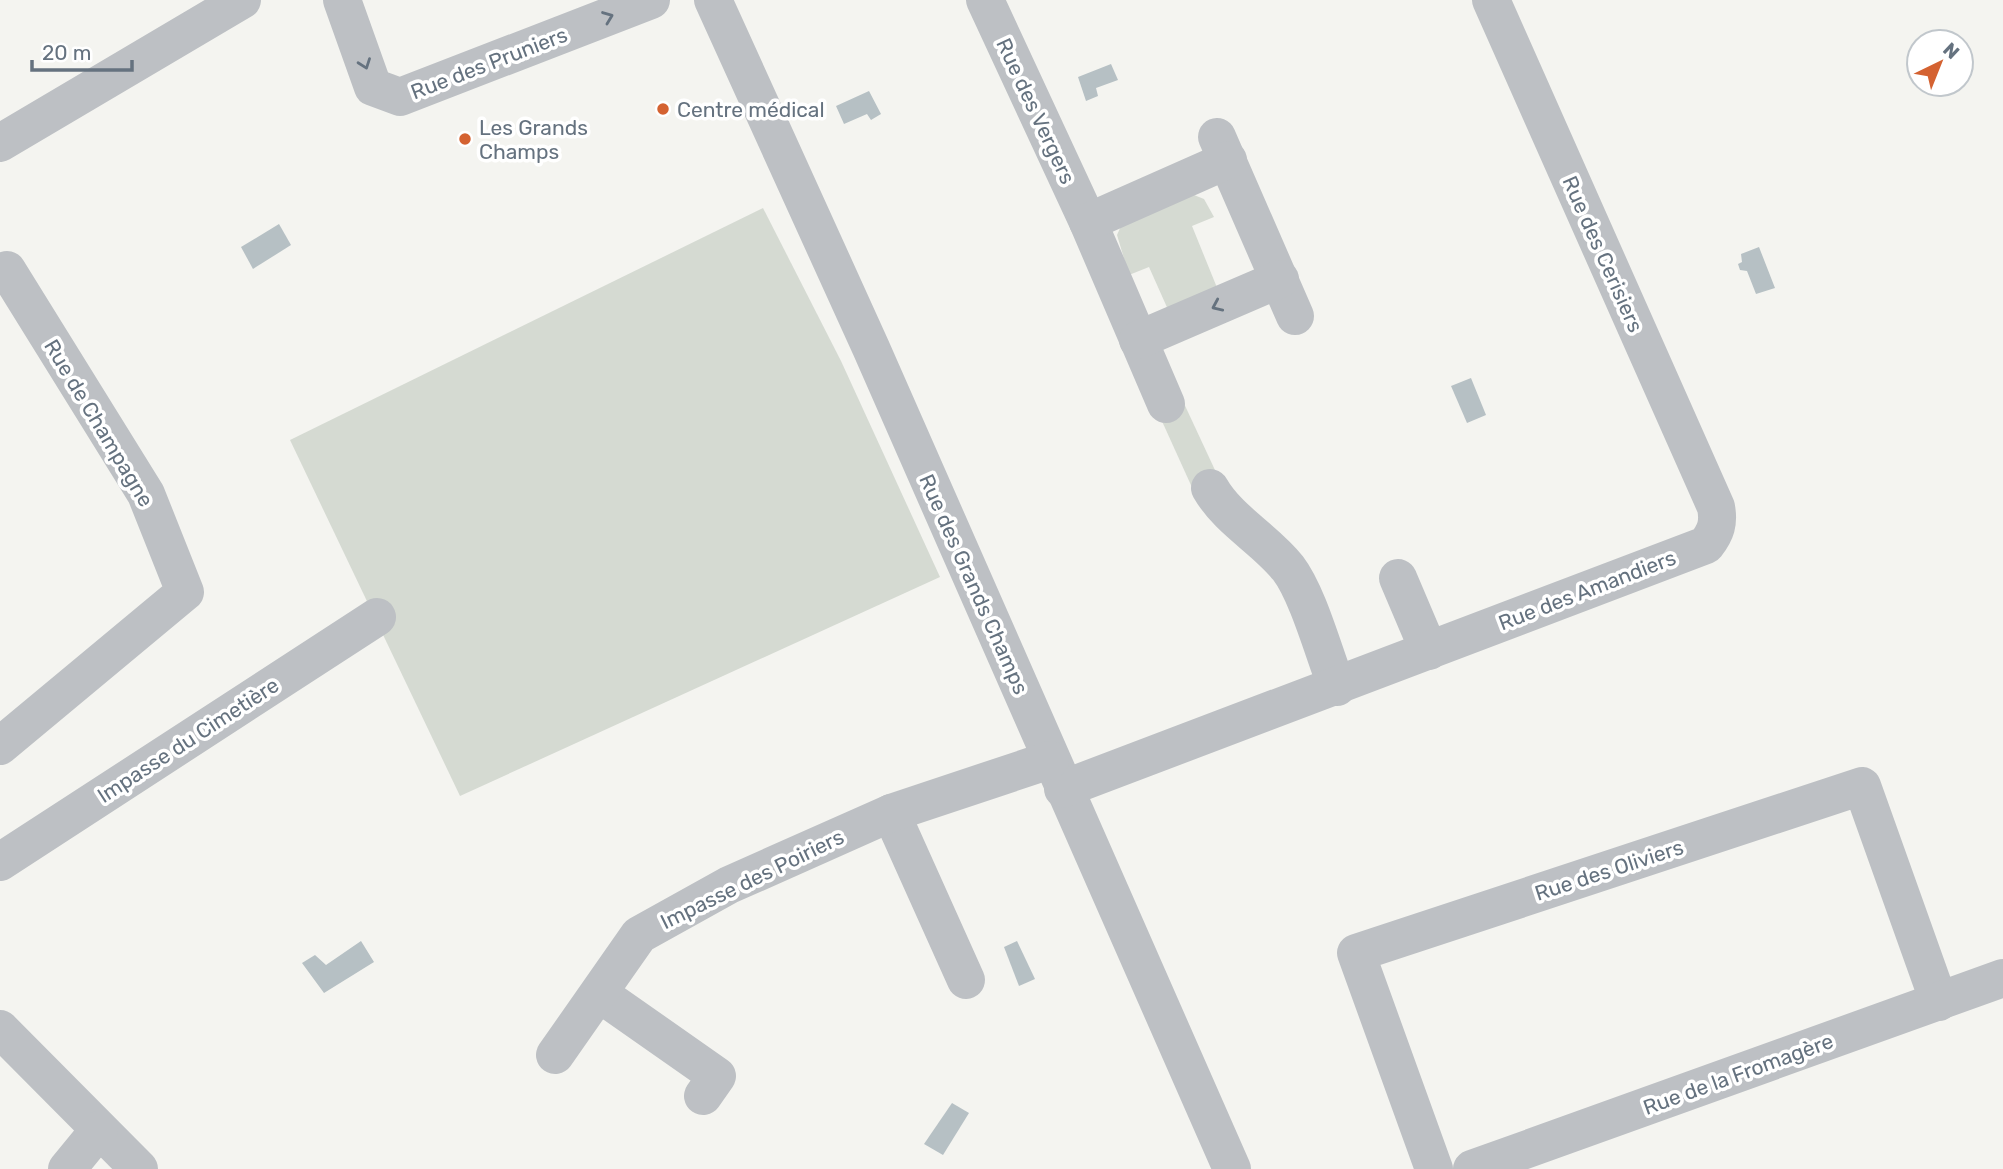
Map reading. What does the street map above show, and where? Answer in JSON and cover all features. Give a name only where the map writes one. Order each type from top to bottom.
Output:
[{"type":"street","points":[[0,143],[240,0]]},
{"type":"street","name":"Rue des Pruniers","points":[[342,0],[373,87],[400,97],[651,0]]},
{"type":"street","name":"Rue des Grands Champs","points":[[713,0],[871,348],[1232,1169]]},
{"type":"street","name":"Rue des Vergers","points":[[985,0],[1088,222],[1166,404]]},
{"type":"street","name":"Rue des Cerisiers","points":[[1491,0],[1716,507]]},
{"type":"street","points":[[1088,222],[1223,148],[1295,316]]},
{"type":"street","name":"Rue de Champagne","points":[[0,746],[185,592],[146,494],[2,267]]},
{"type":"street","points":[[1138,340],[1280,279]]},
{"type":"street","points":[[1210,488],[1219,505],[1288,568],[1300,590],[1337,687]]},
{"type":"street","name":"Rue des Amandiers","points":[[1057,774],[1337,687],[1706,545],[1715,534],[1716,507]]},
{"type":"street","points":[[1398,578],[1429,651]]},
{"type":"street","name":"Impasse du Cimetière","points":[[0,862],[377,617]]},
{"type":"street","name":"Impasse des Poiriers","points":[[555,1055],[600,994],[639,934],[729,886],[891,813],[1057,774]]},
{"type":"street","name":"Rue des Oliviers","points":[[1434,1169],[1356,953],[1862,786],[1939,1002]]},
{"type":"street","points":[[891,813],[966,979]]},
{"type":"street","name":"Rue de la Fromagère","points":[[1472,1169],[2003,978]]},
{"type":"street","points":[[600,994],[717,1076],[703,1097]]},
{"type":"street","points":[[0,1029],[139,1169]]},
{"type":"street","points":[[67,1169],[99,1130]]},
{"type":"shaded area","points":[[1111,64],[1118,80],[1096,88],[1098,96],[1086,101],[1078,77]]},
{"type":"shaded area","points":[[869,91],[881,114],[871,120],[867,114],[844,124],[836,106]]},
{"type":"shaded area","points":[[1194,195],[1204,199],[1214,217],[1192,226],[1220,295],[1170,314],[1149,267],[1129,275],[1117,235],[1121,226]]},
{"type":"shaded area","points":[[763,208],[841,361],[940,577],[460,796],[290,440]]},
{"type":"shaded area","points":[[279,224],[291,245],[253,269],[241,247]]},
{"type":"shaded area","points":[[1759,247],[1775,288],[1756,294],[1747,271],[1740,270],[1738,264],[1742,262],[1741,254]]},
{"type":"shaded area","points":[[1471,378],[1486,415],[1467,423],[1451,386]]},
{"type":"shaded area","points":[[1181,397],[1221,483],[1195,494],[1156,408]]},
{"type":"shaded area","points":[[361,941],[374,962],[324,993],[302,963],[315,955],[326,965]]},
{"type":"shaded area","points":[[1017,941],[1035,979],[1019,986],[1004,947]]},
{"type":"shaded area","points":[[952,1103],[969,1113],[943,1155],[924,1144]]},
{"type":"place","name":"Centre médical","points":[[663,109]]},
{"type":"place","name":"Les Grands Champs","points":[[465,139]]}]
